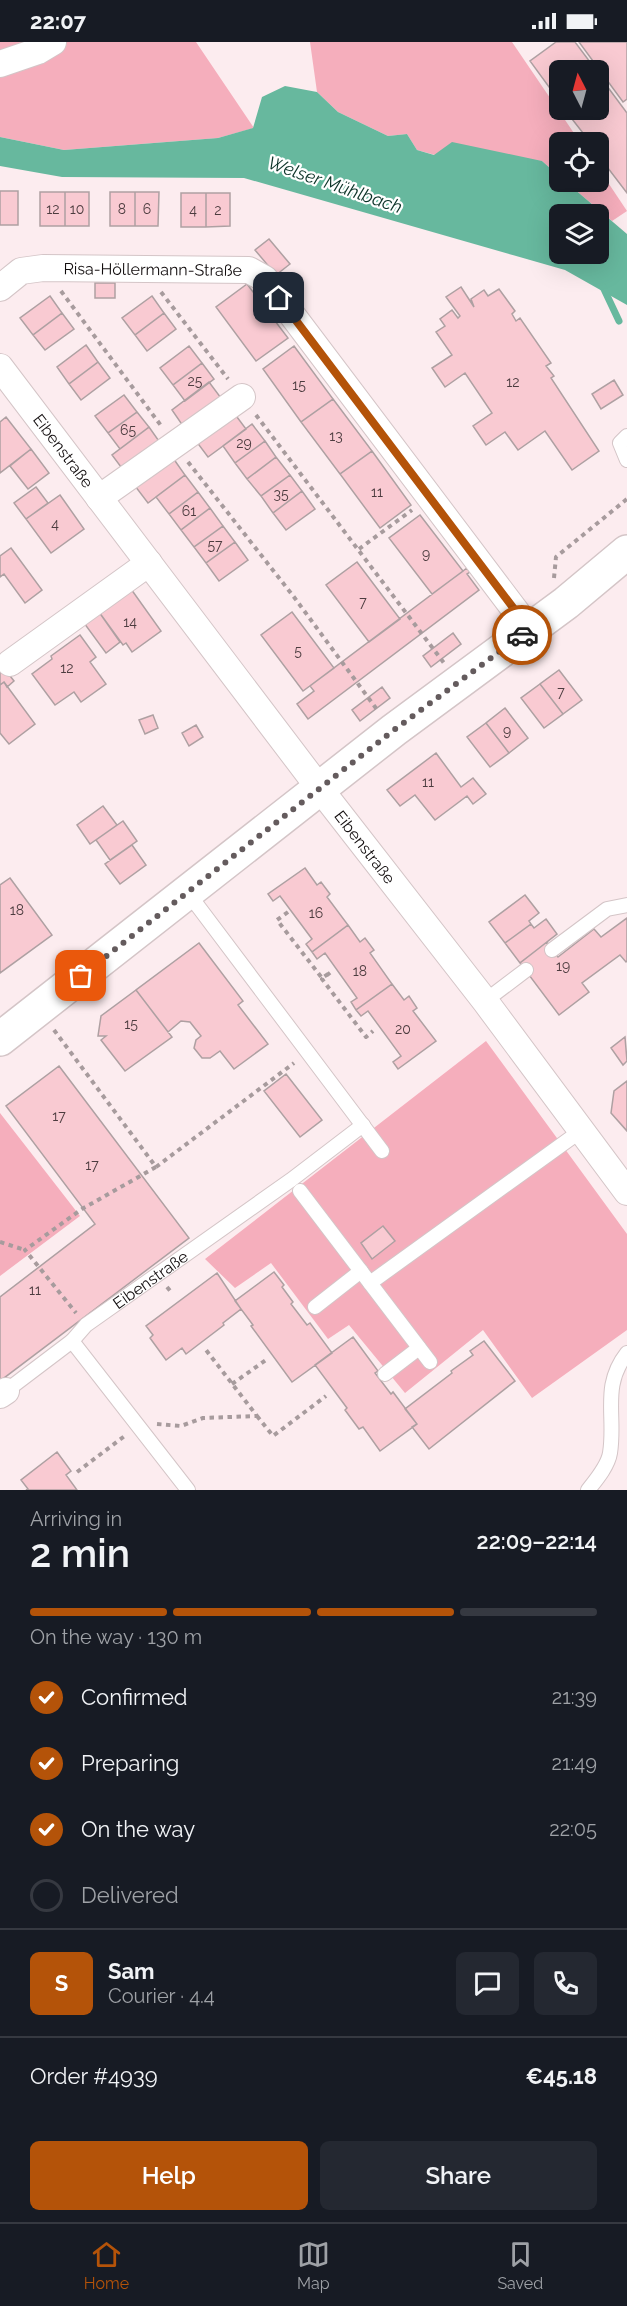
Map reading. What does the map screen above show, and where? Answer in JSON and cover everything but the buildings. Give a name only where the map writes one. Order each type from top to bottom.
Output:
[{"type":"street","points":[[0,64],[38,51],[53,42]]},
{"type":"street","name":"Risa-Höllermann-Straße","points":[[0,288],[21,271],[43,268],[249,270],[265,279],[530,630]]},
{"type":"street","name":"Eibenstraße","points":[[0,367],[320,789],[485,1002],[627,1192]]},
{"type":"street","points":[[99,498],[242,397]]},
{"type":"street","points":[[10,663],[149,563]]},
{"type":"street","points":[[0,1039],[394,730],[623,564]]},
{"type":"lane","points":[[627,436],[620,443],[627,460]]},
{"type":"lane","points":[[188,893],[382,1151]]},
{"type":"lane","points":[[552,950],[607,909],[627,905]]},
{"type":"lane","points":[[485,1002],[526,970]]},
{"type":"lane","name":"Eibenstraße","points":[[2,1390],[72,1341],[86,1325],[295,1186],[363,1125]]},
{"type":"lane","points":[[370,1283],[582,1130]]},
{"type":"lane","points":[[295,1186],[430,1362]]},
{"type":"lane","points":[[315,1306],[361,1271]]},
{"type":"lane","points":[[72,1341],[188,1490]]},
{"type":"lane","points":[[385,1374],[419,1348]]},
{"type":"lane","points":[[588,1490],[610,1455],[611,1388],[617,1365],[627,1353]]},
{"type":"path","points":[[43,268],[175,445],[394,730]]},
{"type":"path","points":[[145,270],[459,683]]},
{"type":"path","points":[[359,549],[430,498]]},
{"type":"path","points":[[288,912],[277,920],[321,978],[331,972],[322,979],[366,1037],[373,1031]]},
{"type":"path","points":[[38,1009],[156,1167]]},
{"type":"path","points":[[25,1250],[82,1209],[156,1167],[307,1053]]},
{"type":"path","points":[[0,1242],[25,1250],[86,1325]]},
{"type":"path","points":[[206,1350],[273,1436],[326,1396]]},
{"type":"path","points":[[232,1384],[266,1360]]},
{"type":"path","points":[[77,1472],[141,1429],[158,1424],[181,1426],[203,1418],[256,1416]]},
{"type":"shaded area","points":[[0,42],[196,42],[254,128],[218,138],[64,150],[0,137]]},
{"type":"shaded area","points":[[310,42],[512,42],[549,96],[549,120],[565,120],[573,132],[549,132],[549,167],[542,161],[435,155],[417,150],[407,134],[388,136],[338,112],[317,92]]},
{"type":"shaded area","points":[[609,184],[627,211],[612,221],[609,218],[609,204],[592,204],[578,192],[609,192]]},
{"type":"shaded area","points":[[486,1041],[627,1234],[627,1330],[532,1398],[483,1330],[405,1393],[349,1325],[328,1339],[271,1263],[235,1288],[205,1259]]},
{"type":"shaded area","points":[[0,1113],[80,1216],[0,1276]]},
{"type":"water","name":"Welser Mühlbach","points":[[285,86],[317,92],[338,112],[388,136],[407,134],[417,150],[434,155],[452,142],[542,161],[549,167],[549,192],[578,192],[592,204],[549,204],[549,264],[609,264],[609,219],[627,234],[627,305],[565,270],[244,178],[62,177],[0,166],[0,137],[64,150],[218,138],[253,128],[262,97]]},
{"type":"waterway","points":[[603,287],[619,321]]},
{"type":"way so far","points":[[81,976],[394,730],[522,635]]},
{"type":"route","points":[[279,298],[530,630],[522,635]]}]
